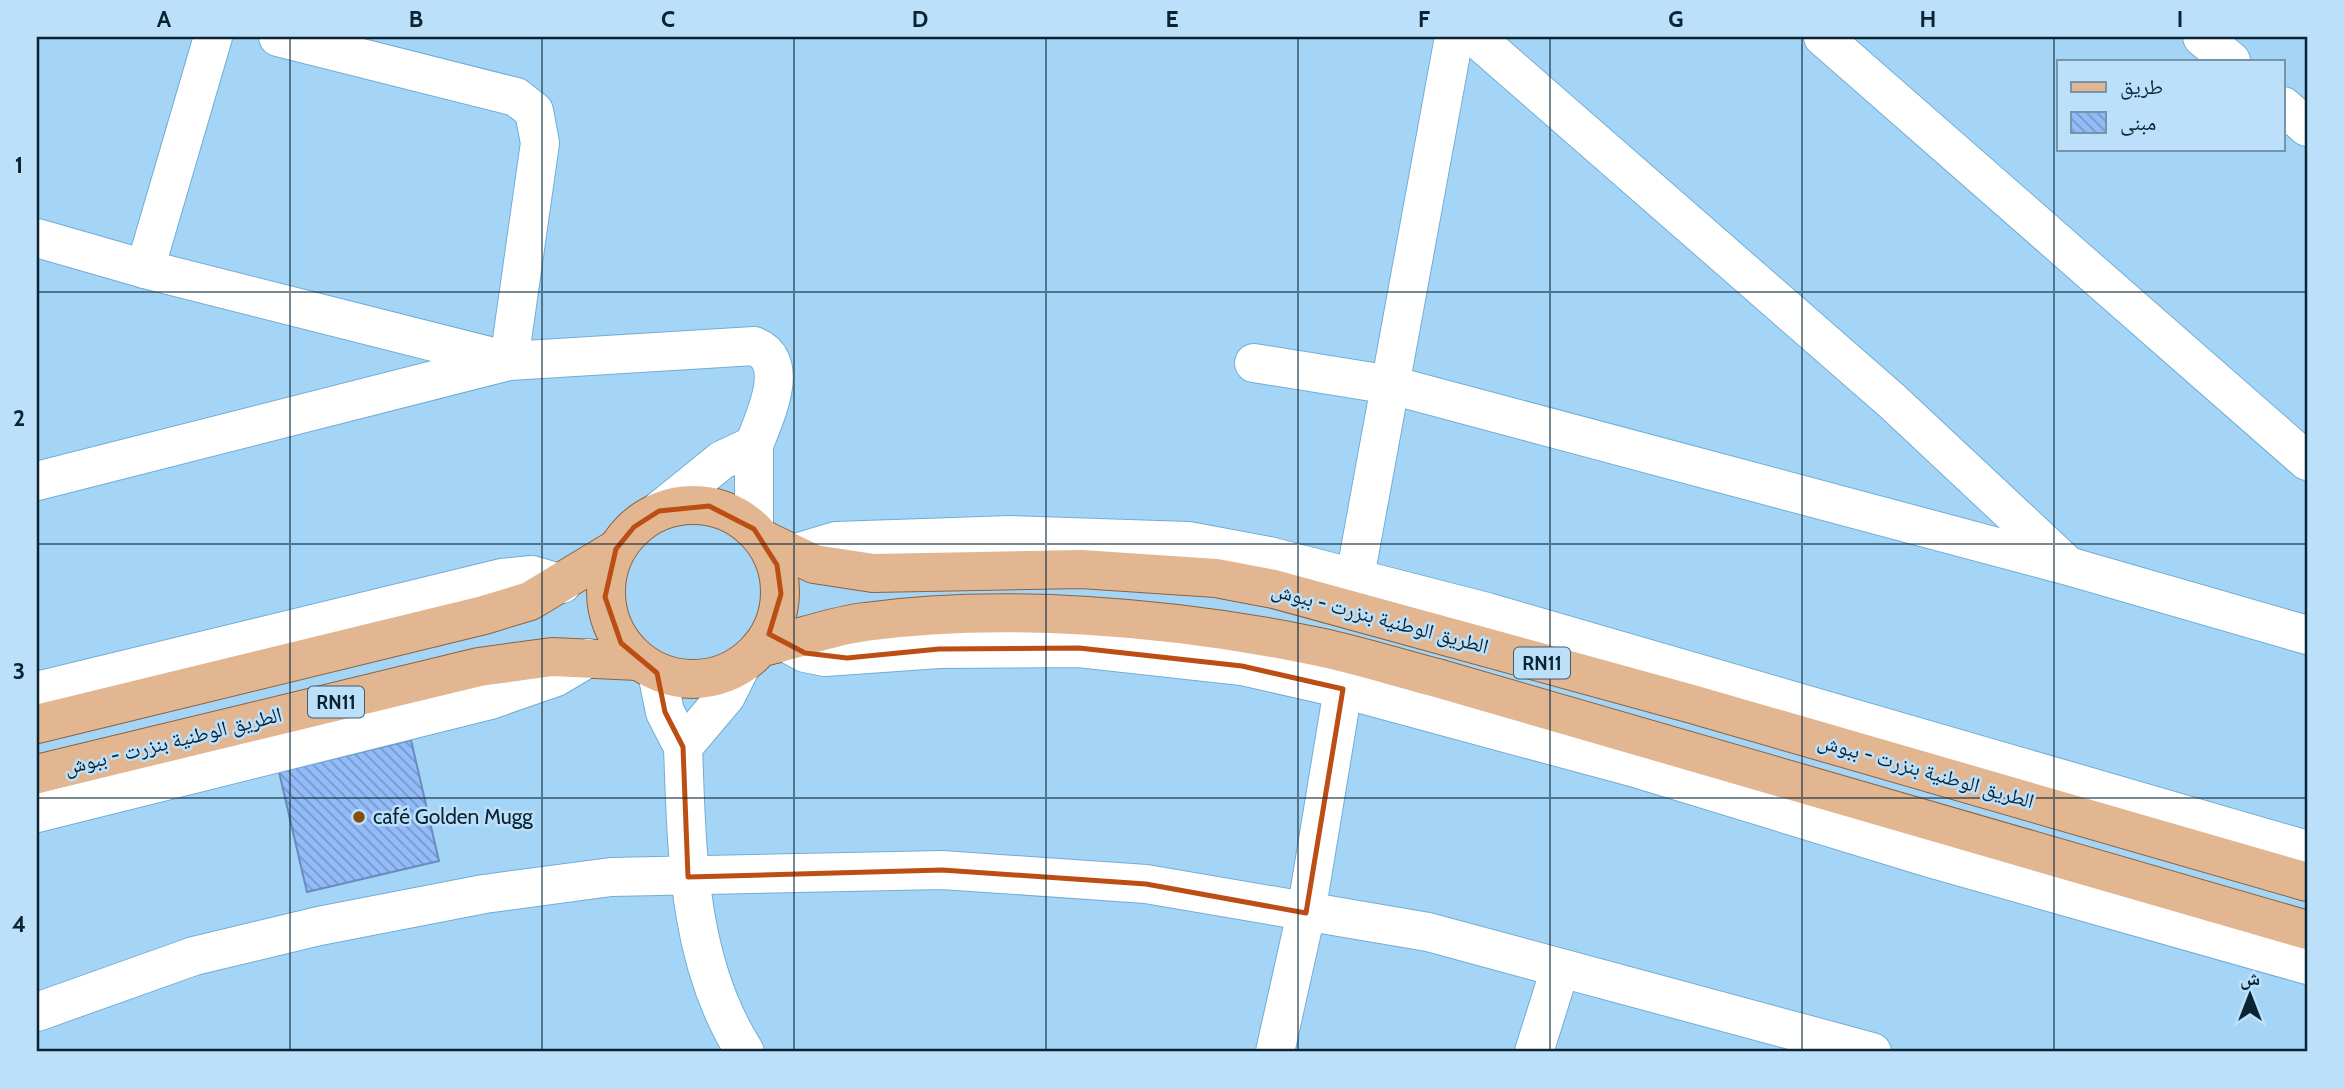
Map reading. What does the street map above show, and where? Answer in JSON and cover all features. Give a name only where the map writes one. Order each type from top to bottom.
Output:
[{"type":"main road","name":"RN11","points":[[37,724],[484,615],[530,601],[616,549],[634,527],[659,511],[684,505],[709,506],[734,514],[770,541]]},
{"type":"main road","points":[[763,652],[776,622],[781,594],[770,541]]},
{"type":"main road","name":"الطريق الوطنية بنزرت - ببوش","points":[[770,541],[814,564],[873,573],[1081,569],[1216,578],[1274,589],[1692,704],[2307,882]]},
{"type":"main road","name":"RN11","points":[[616,549],[607,572],[605,597],[610,622],[621,643],[648,667],[685,680],[714,677],[763,652]]},
{"type":"main road","name":"الطريق الوطنية بنزرت - ببوش","points":[[763,652],[864,622],[906,617],[995,615],[1152,621],[1311,645],[1450,682],[2307,930]]},
{"type":"main road","name":"الطريق الوطنية بنزرت - ببوش","points":[[37,774],[479,667],[524,659],[588,658],[648,667]]},
{"type":"street","points":[[145,269],[213,37]]},
{"type":"street","points":[[278,37],[516,97],[534,111],[540,143],[509,361]]},
{"type":"street","points":[[1355,577],[1454,37]]},
{"type":"street","points":[[1475,37],[1892,401],[2068,566]]},
{"type":"street","points":[[1823,37],[2307,461]]},
{"type":"street","points":[[2202,37],[2230,60]]},
{"type":"street","points":[[2284,107],[2307,127]]},
{"type":"street","points":[[37,238],[145,269],[509,361]]},
{"type":"street","points":[[37,481],[509,361],[754,346],[767,355],[773,366],[773,386],[754,445],[770,541],[1011,535],[1103,537],[1188,541],[1269,555],[1603,645],[2307,850]]},
{"type":"street","points":[[1254,363],[1391,385],[2068,566],[2307,635]]},
{"type":"street","points":[[659,511],[722,460],[754,445]]},
{"type":"street","points":[[37,691],[502,578],[532,575],[562,584]]},
{"type":"street","points":[[683,747],[763,652],[805,653],[825,657],[967,649],[1079,648],[1242,666],[1343,689],[1639,769],[1943,861],[2307,965]]},
{"type":"street","points":[[37,813],[490,699],[556,677],[588,658]]},
{"type":"street","points":[[648,667],[665,712],[683,747],[688,877],[697,930],[727,1021],[745,1052]]},
{"type":"street","points":[[1275,1052],[1307,913],[1343,689]]},
{"type":"street","points":[[37,1012],[194,957],[319,926],[484,894],[611,877],[942,870],[1146,884],[1427,932],[1872,1052]]},
{"type":"street","points":[[1534,1052],[1560,969]]},
{"type":"highlighted area","points":[[709,506],[754,529],[777,565],[781,594],[769,634],[805,653],[847,658],[939,649],[1079,648],[1242,666],[1343,689],[1306,913],[1146,884],[942,870],[688,877],[683,747],[665,712],[657,673],[621,643],[605,597],[616,549],[634,527],[659,511]]},
{"type":"building","name":"café Golden Mugg","points":[[411,740],[439,861],[307,892],[279,772]]},
{"type":"place","name":"café Golden Mugg","points":[[359,817]]}]
